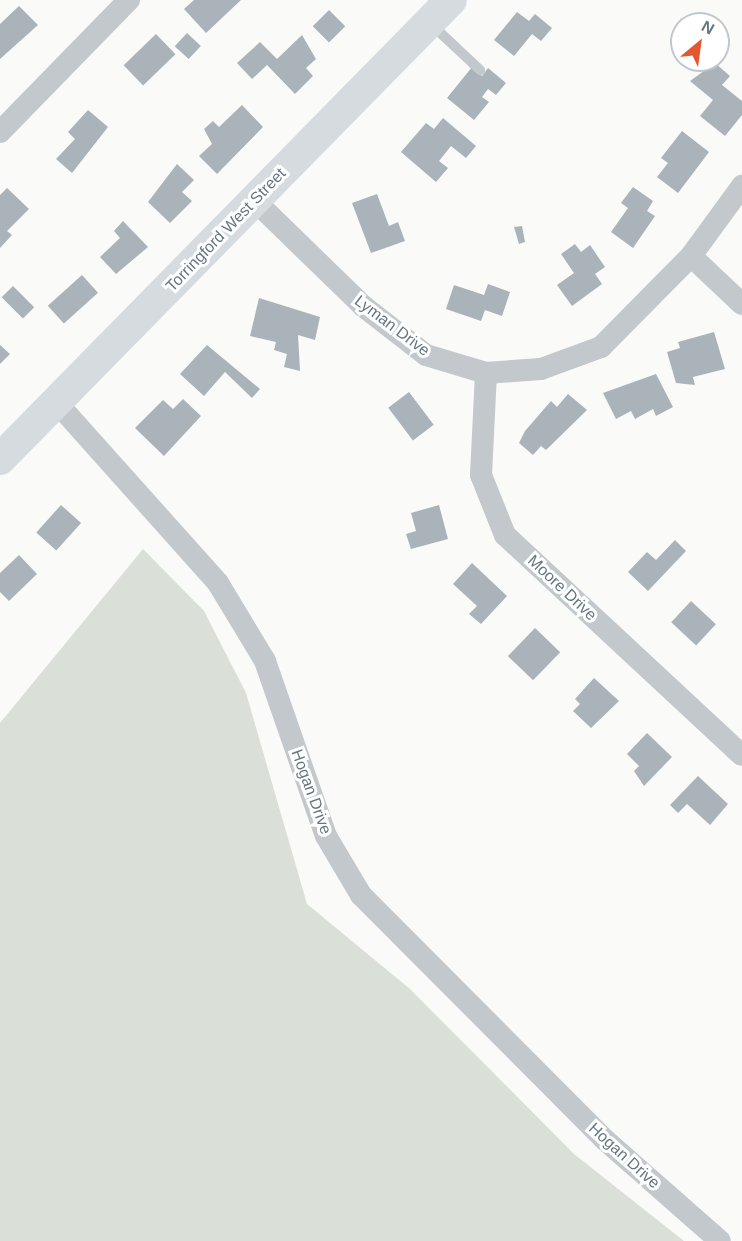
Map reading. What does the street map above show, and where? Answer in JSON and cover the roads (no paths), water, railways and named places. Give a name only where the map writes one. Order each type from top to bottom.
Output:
[{"type":"main road","name":"Torringford West Street","points":[[0,459],[58,404],[451,0]]},
{"type":"street","points":[[0,132],[129,0]]},
{"type":"street","name":"Lyman Drive","points":[[254,200],[363,306],[426,355],[486,373],[541,369],[600,347],[691,256],[742,186]]},
{"type":"street","points":[[691,256],[742,304]]},
{"type":"street","name":"Moore Drive","points":[[486,373],[481,475],[505,535],[742,755]]},
{"type":"street","name":"Hogan Drive","points":[[58,404],[218,584],[266,661],[326,836],[361,895],[604,1139],[720,1241]]},
{"type":"lane","points":[[429,22],[480,70]]}]
